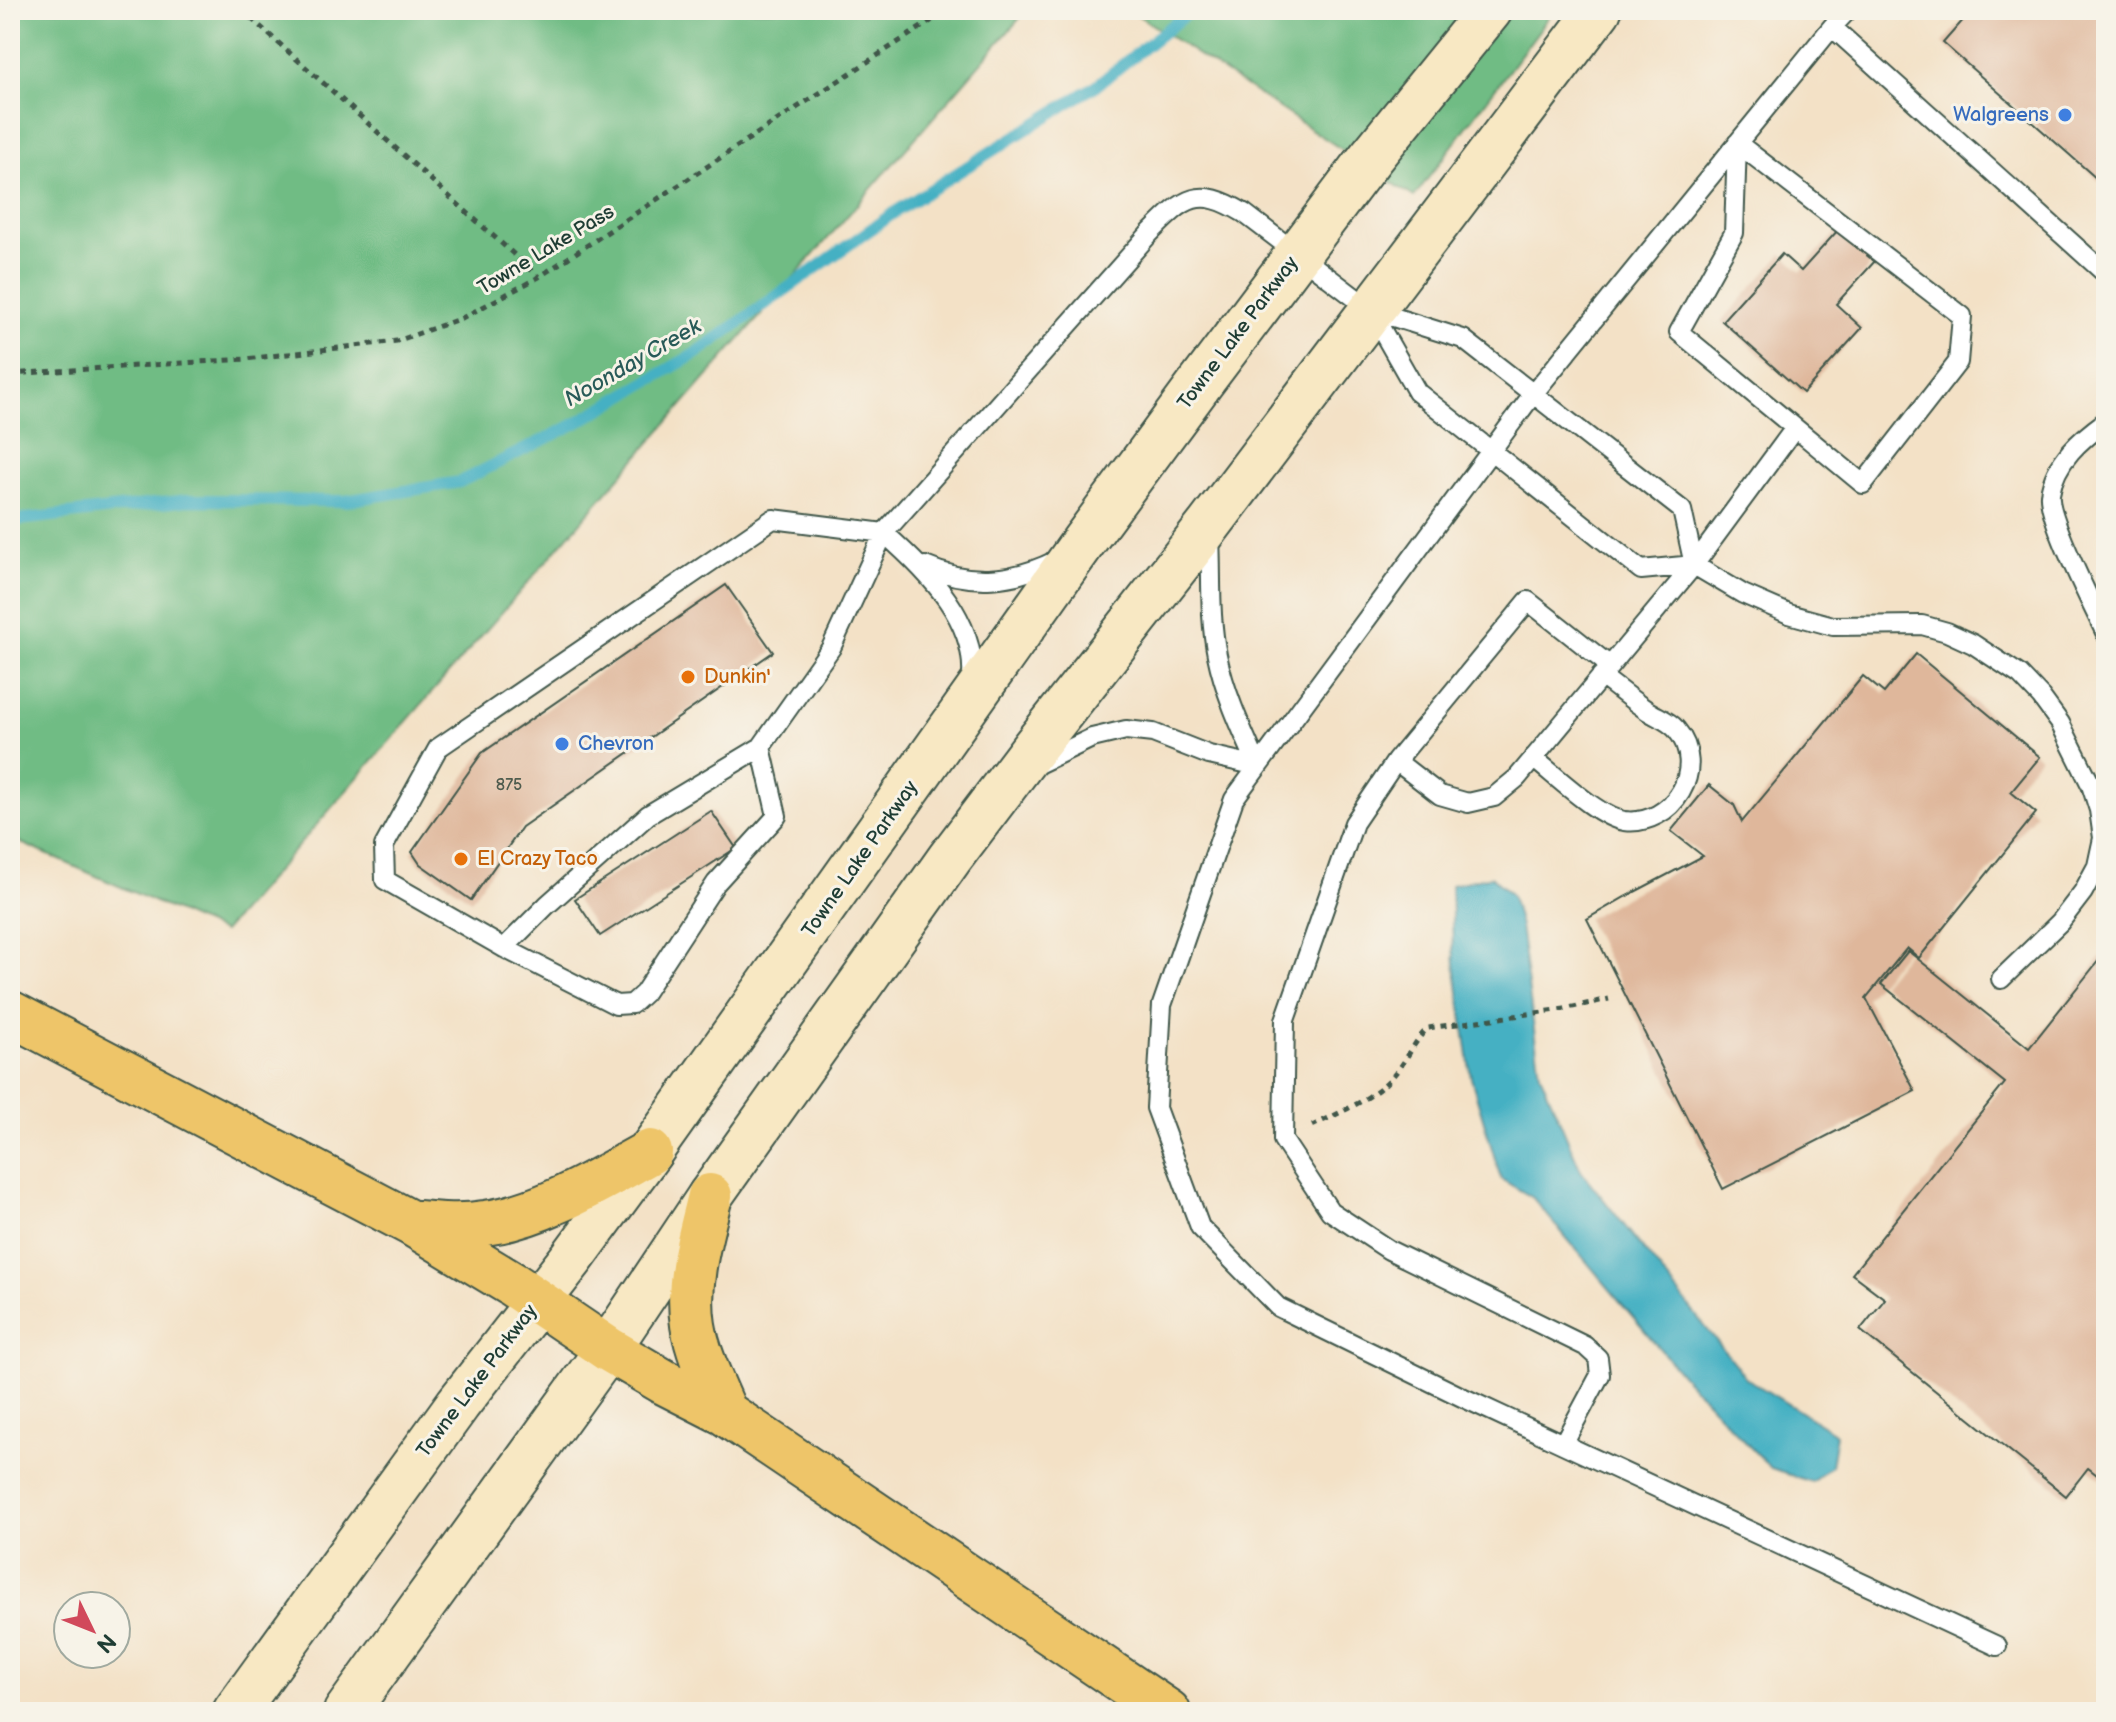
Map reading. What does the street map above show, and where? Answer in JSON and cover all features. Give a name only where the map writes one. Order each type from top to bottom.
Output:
[{"type":"highway","points":[[10,1013],[411,1223],[475,1260],[608,1349],[725,1413],[1168,1712]]},
{"type":"highway","points":[[411,1223],[487,1223],[532,1211],[578,1191],[650,1152]]},
{"type":"highway","points":[[710,1196],[695,1261],[691,1296],[693,1324],[701,1355],[725,1413]]},
{"type":"main road","name":"Towne Lake Parkway","points":[[235,1712],[458,1404],[650,1152],[1084,541],[1297,253],[1490,10]]},
{"type":"main road","points":[[346,1712],[608,1349],[710,1196],[950,858],[1209,525],[1599,10]]},
{"type":"lane","points":[[1848,10],[1533,394],[1234,799],[1162,1005],[1156,1108],[1200,1227],[1278,1307],[1464,1398],[1997,1646]]},
{"type":"lane","points":[[1832,27],[2106,274]]},
{"type":"lane","points":[[1737,143],[1962,316],[1958,362],[1863,484],[1679,332],[1734,233],[1737,143]]},
{"type":"lane","points":[[504,948],[547,905],[648,815],[761,747],[831,648],[884,533],[1150,233],[1175,209],[1195,198],[1210,197],[1244,213],[1371,310],[1463,339],[1682,510],[1694,565]]},
{"type":"lane","points":[[1371,310],[1417,392],[1641,570],[1694,565],[1743,594],[1777,609],[1833,626],[1922,625],[1973,644],[2020,675],[2060,723],[2091,785],[2103,838],[2097,866],[2083,892],[2060,922],[2001,979]]},
{"type":"lane","points":[[2106,421],[2062,460],[2050,496],[2055,522],[2106,634]]},
{"type":"lane","points":[[1396,761],[1440,795],[1468,803],[1494,797],[1517,778],[1694,565],[1795,428]]},
{"type":"lane","points":[[761,747],[777,816],[716,883],[644,993],[632,1004],[616,1005],[504,948],[385,880],[384,846],[438,748],[773,519],[884,533],[918,564],[937,584],[952,609],[971,656],[972,681],[966,709]]},
{"type":"lane","points":[[1209,525],[1211,608],[1217,654],[1235,715],[1258,766]]},
{"type":"lane","points":[[918,564],[956,577],[999,579],[1032,572],[1059,559],[1084,541]]},
{"type":"lane","points":[[1533,758],[1604,814],[1622,821],[1642,821],[1660,814],[1675,802],[1685,785],[1688,766],[1686,747],[1678,731],[1664,718],[1648,711],[1528,601],[1396,761],[1354,823],[1285,1020],[1283,1140],[1330,1211],[1389,1250],[1585,1346],[1598,1358],[1600,1375],[1563,1444]]},
{"type":"lane","points":[[1011,776],[1092,738],[1126,730],[1153,733],[1209,755],[1258,766]]},
{"type":"path","points":[[242,10],[539,277]]},
{"type":"path","name":"Towne Lake Pass","points":[[10,374],[246,359],[397,341],[462,318],[539,277],[948,10]]},
{"type":"path","points":[[1283,1140],[1360,1103],[1381,1088],[1428,1028],[1564,1009],[1609,999]]},
{"type":"green space","points":[[10,10],[1027,10],[223,932],[10,838]]},
{"type":"green space","points":[[1130,10],[1554,10],[1414,197]]},
{"type":"water","points":[[1491,876],[1512,896],[1520,926],[1540,1074],[1581,1171],[1746,1378],[1836,1434],[1831,1466],[1812,1482],[1771,1469],[1682,1375],[1533,1198],[1501,1179],[1471,1078],[1453,949],[1451,885]]},
{"type":"building","name":"Walgreens","points":[[1972,10],[2106,10],[2106,187],[1943,43]]},
{"type":"building","points":[[1839,229],[1875,261],[1836,304],[1862,328],[1803,393],[1722,321],[1782,254],[1801,271]]},
{"type":"building","points":[[726,585],[773,652],[522,827],[471,900],[420,864],[412,852],[482,753]]},
{"type":"building","points":[[1916,654],[2040,757],[2011,792],[2036,813],[1919,958],[1907,948],[1866,998],[1915,1091],[1723,1189],[1587,919],[1703,856],[1671,831],[1709,785],[1734,805],[1742,822],[1863,676],[1884,693]]},
{"type":"building","points":[[711,811],[736,848],[600,936],[575,899]]},
{"type":"building","points":[[1908,951],[2029,1048],[2103,955],[2106,957],[2106,1482],[2088,1468],[2066,1496],[1860,1330],[1885,1299],[1852,1274],[2005,1083],[1881,984]]},
{"type":"waterway","name":"Noonday Creek","points":[[10,521],[188,500],[345,501],[460,482],[573,425],[695,354],[895,212],[1097,85],[1191,10]]},
{"type":"place","name":"Walgreens","points":[[2065,115]]},
{"type":"place","name":"Dunkin'","points":[[688,677]]},
{"type":"place","name":"Chevron","points":[[562,744]]},
{"type":"place","name":"El Crazy Taco","points":[[461,859]]}]
